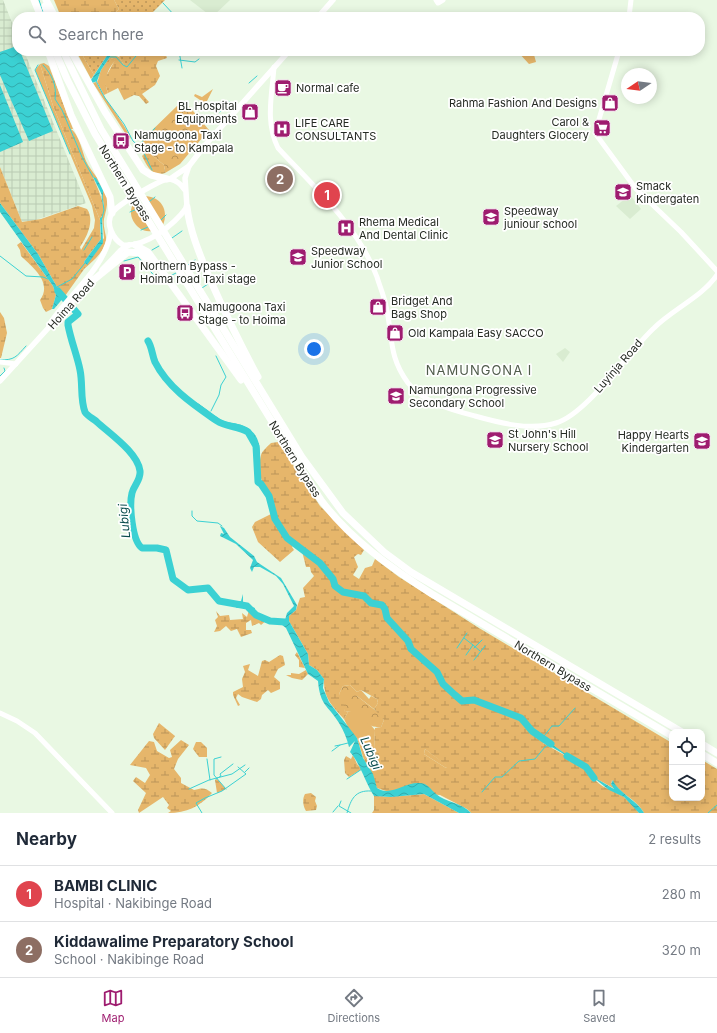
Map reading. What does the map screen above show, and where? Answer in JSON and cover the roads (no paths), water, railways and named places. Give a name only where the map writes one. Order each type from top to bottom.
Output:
[{"type":"highway","points":[[33,0],[34,12]]},
{"type":"highway","points":[[33,0],[39,12]]},
{"type":"highway","points":[[44,0],[48,12]]},
{"type":"highway","points":[[44,0],[52,12]]},
{"type":"highway","points":[[50,56],[71,115],[110,197],[112,214]]},
{"type":"highway","name":"Northern Bypass","points":[[57,56],[80,106],[164,239],[280,435],[321,500],[339,520],[378,557],[432,594],[669,734]]},
{"type":"highway","name":"Northern Bypass","points":[[65,56],[101,129],[134,190]]},
{"type":"highway","points":[[74,56],[105,112],[143,170],[168,179]]},
{"type":"highway","points":[[187,207],[192,232],[200,255],[229,321],[264,388],[270,404]]},
{"type":"highway","name":"Northern Bypass","points":[[164,239],[270,404],[302,457],[336,505],[384,552],[411,572],[677,729]]},
{"type":"highway","points":[[132,245],[148,252],[236,373],[268,423],[280,435]]},
{"type":"highway","points":[[89,280],[123,255],[132,251],[145,256],[167,279]]},
{"type":"highway","points":[[705,746],[717,753]]},
{"type":"highway","points":[[705,756],[717,762]]},
{"type":"main road","points":[[322,12],[333,0]]},
{"type":"main road","points":[[89,280],[105,254],[111,232],[112,214],[118,206],[189,166],[284,56]]},
{"type":"main road","points":[[187,207],[185,178],[189,166]]},
{"type":"main road","points":[[168,179],[177,181],[185,190]]},
{"type":"main road","name":"Hoima Road","points":[[45,332],[77,290],[111,259],[132,245],[170,224],[187,207]]},
{"type":"main road","points":[[111,232],[117,242],[132,245]]},
{"type":"main road","name":"Hoima Road","points":[[45,332],[63,315],[89,280]]},
{"type":"main road","points":[[0,381],[45,332]]},
{"type":"street","points":[[630,12],[631,0]]},
{"type":"street","points":[[618,56],[595,133],[636,189],[681,232],[717,271]]},
{"type":"street","name":"Luyinja Road","points":[[274,66],[270,124],[274,140],[278,148],[343,219],[369,260],[386,307],[394,359],[405,379],[421,395],[444,408],[477,417],[537,426],[554,424],[569,417],[597,391],[653,328],[704,289],[717,275]]},
{"type":"street","points":[[0,362],[16,364]]},
{"type":"street","points":[[0,713],[17,721],[35,733],[112,813]]},
{"type":"water","points":[[12,48],[12,56],[22,56],[53,131],[29,141],[0,75],[0,52]]},
{"type":"water","points":[[107,56],[111,56],[101,70],[97,81],[92,83],[91,80]]},
{"type":"water","points":[[0,85],[23,142],[0,152]]},
{"type":"water","points":[[93,177],[96,178],[103,189],[103,197]]},
{"type":"water","points":[[0,203],[38,254],[60,292],[65,296],[54,309],[52,309],[56,295],[53,286],[0,212]]},
{"type":"water","points":[[102,217],[103,243],[87,265],[84,262],[101,239],[100,218]]},
{"type":"water","points":[[184,397],[199,404],[223,421],[244,426],[251,431],[259,444],[261,484],[258,472],[256,443],[251,434],[244,429],[226,424],[202,410]]},
{"type":"water","points":[[220,526],[224,528],[230,537],[254,556],[257,562],[281,578],[297,605],[296,610],[289,616],[289,621],[308,654],[309,665],[317,670],[324,679],[323,688],[329,702],[357,738],[363,758],[373,774],[377,788],[387,791],[414,783],[422,783],[427,785],[440,797],[463,807],[471,813],[459,813],[424,794],[391,797],[374,796],[357,762],[350,752],[355,741],[349,747],[341,726],[323,701],[318,681],[308,674],[286,628],[277,621],[279,619],[285,620],[287,613],[294,606],[283,584],[276,576],[260,567],[254,567],[252,572],[250,568],[253,560],[236,544],[220,536],[221,533],[224,534]]},
{"type":"water","points":[[243,594],[243,604],[255,608],[254,615],[250,614],[252,613],[247,608],[237,608],[231,603],[241,601]]},
{"type":"water","points":[[543,735],[546,740],[574,760],[543,742]]},
{"type":"water","points":[[589,770],[597,779],[614,789],[611,784],[613,780],[618,788],[637,804],[644,813],[639,813],[624,797],[609,790],[589,774]]},
{"type":"waterway","points":[[39,0],[43,12]]},
{"type":"waterway","points":[[163,3],[171,12]]},
{"type":"waterway","points":[[110,57],[116,57],[123,65],[127,67],[136,56]]},
{"type":"waterway","points":[[180,56],[182,68]]},
{"type":"waterway","points":[[179,60],[195,62],[199,59]]},
{"type":"waterway","points":[[38,65],[35,70],[70,154]]},
{"type":"waterway","points":[[43,65],[51,76],[55,89],[55,99],[62,110],[82,157],[93,177]]},
{"type":"waterway","points":[[249,83],[257,76]]},
{"type":"waterway","points":[[96,81],[105,98],[124,124],[133,141],[142,149],[141,150]]},
{"type":"waterway","points":[[220,112],[229,102]]},
{"type":"waterway","points":[[139,145],[155,128]]},
{"type":"waterway","points":[[142,149],[152,170]]},
{"type":"waterway","points":[[102,196],[104,210],[102,218]]},
{"type":"waterway","points":[[149,202],[155,197]]},
{"type":"waterway","points":[[130,212],[137,209]]},
{"type":"waterway","points":[[161,220],[166,215]]},
{"type":"waterway","points":[[141,230],[148,227]]},
{"type":"waterway","points":[[172,238],[182,231]]},
{"type":"waterway","points":[[84,250],[92,237]]},
{"type":"waterway","points":[[152,250],[159,246]]},
{"type":"waterway","points":[[0,256],[26,276],[43,277],[48,279]]},
{"type":"waterway","points":[[124,261],[138,257],[158,280]]},
{"type":"waterway","points":[[188,265],[195,260]]},
{"type":"waterway","points":[[57,287],[72,279],[85,263]]},
{"type":"waterway","points":[[170,276],[176,273]]},
{"type":"waterway","points":[[202,288],[208,284]]},
{"type":"waterway","name":"Lubigi","points":[[58,291],[78,314],[68,322],[68,325],[80,370],[83,407],[85,412],[123,444],[138,464],[140,474],[132,493],[131,506],[132,522],[139,544],[142,548],[157,548],[166,550],[173,579],[188,590],[208,588],[219,601],[247,606],[256,615],[270,621],[285,622]]},
{"type":"waterway","name":"Lubigi","points":[[148,341],[155,362],[160,371],[174,388],[199,409],[217,421],[248,432],[256,446],[258,482],[269,496],[275,519],[287,538],[320,563],[333,579],[335,586],[343,592],[364,596],[371,603],[382,605],[385,609],[387,618],[408,641],[411,649],[437,672],[443,684],[462,701],[474,700],[521,718],[532,731],[551,744]]},
{"type":"waterway","points":[[0,360],[15,357],[26,346]]},
{"type":"waterway","points":[[211,411],[219,395],[221,385],[226,377],[216,356]]},
{"type":"waterway","points":[[0,376],[5,371],[4,368]]},
{"type":"waterway","points":[[192,511],[192,516],[197,521],[218,523],[222,526]]},
{"type":"waterway","points":[[457,648],[467,633]]},
{"type":"waterway","points":[[464,638],[473,645],[466,655]]},
{"type":"waterway","points":[[474,648],[482,640]]},
{"type":"waterway","points":[[473,645],[480,651]]},
{"type":"waterway","points":[[474,660],[485,646]]},
{"type":"waterway","points":[[544,736],[552,726],[559,726],[575,708]]},
{"type":"waterway","points":[[332,751],[340,745],[348,743]]},
{"type":"waterway","points":[[335,746],[340,745]]},
{"type":"waterway","points":[[482,792],[495,777],[502,777],[519,761],[535,759],[545,747],[549,745]]},
{"type":"waterway","name":"Lubigi","points":[[567,756],[586,767],[594,778]]},
{"type":"waterway","points":[[221,757],[214,759],[214,775],[226,789]]},
{"type":"waterway","points":[[207,759],[210,780]]},
{"type":"waterway","points":[[216,779],[233,764]]},
{"type":"waterway","points":[[189,789],[209,780],[232,774],[245,765]]},
{"type":"waterway","points":[[202,813],[196,803],[222,791],[246,774],[238,767]]},
{"type":"waterway","points":[[245,772],[249,768]]},
{"type":"waterway","points":[[347,779],[362,769]]},
{"type":"waterway","points":[[347,813],[354,796],[361,792],[371,791]]},
{"type":"waterway","points":[[341,801],[339,806],[351,813]]},
{"type":"waterway","points":[[708,813],[717,805]]},
{"type":"waterway","points":[[333,812],[338,806]]},
{"type":"place","name":"Normal cafe","points":[[283,88]]},
{"type":"place","name":"Rahma Fashion And Designs","points":[[610,103]]},
{"type":"place","name":"BL Hospital Equipments","points":[[250,112]]},
{"type":"place","name":"Carol & Daughters Glocery","points":[[602,128]]},
{"type":"place","name":"LIFE CARE CONSULTANTS","points":[[282,129]]},
{"type":"place","name":"Namugoona Taxi Stage - to Kampala","points":[[121,141]]},
{"type":"place","name":"Kiddawalime Preparatory School","points":[[280,179]]},
{"type":"place","name":"Smack Kindergaten","points":[[623,192]]},
{"type":"place","name":"BAMBI CLINIC","points":[[327,195]]},
{"type":"place","name":"Speedway juniour school","points":[[491,217]]},
{"type":"place","name":"Rhema Medical And Dental Clinic","points":[[346,228]]},
{"type":"place","name":"Speedway Junior School","points":[[298,257]]},
{"type":"place","name":"Northern Bypass - Hoima road Taxi stage","points":[[127,272]]},
{"type":"place","name":"Bridget And Bags Shop","points":[[378,307]]},
{"type":"place","name":"Namugoona Taxi Stage - to Hoima","points":[[185,313]]},
{"type":"place","name":"Old Kampala Easy SACCO","points":[[395,333]]},
{"type":"place","name":"Namungona Progressive Secondary School","points":[[396,396]]},
{"type":"place","name":"St John's Hill Nursery School","points":[[495,440]]},
{"type":"place","name":"Happy Hearts Kindergarten","points":[[702,441]]},
{"type":"district","name":"NAMUNGONA I","points":[[479,370]]}]
